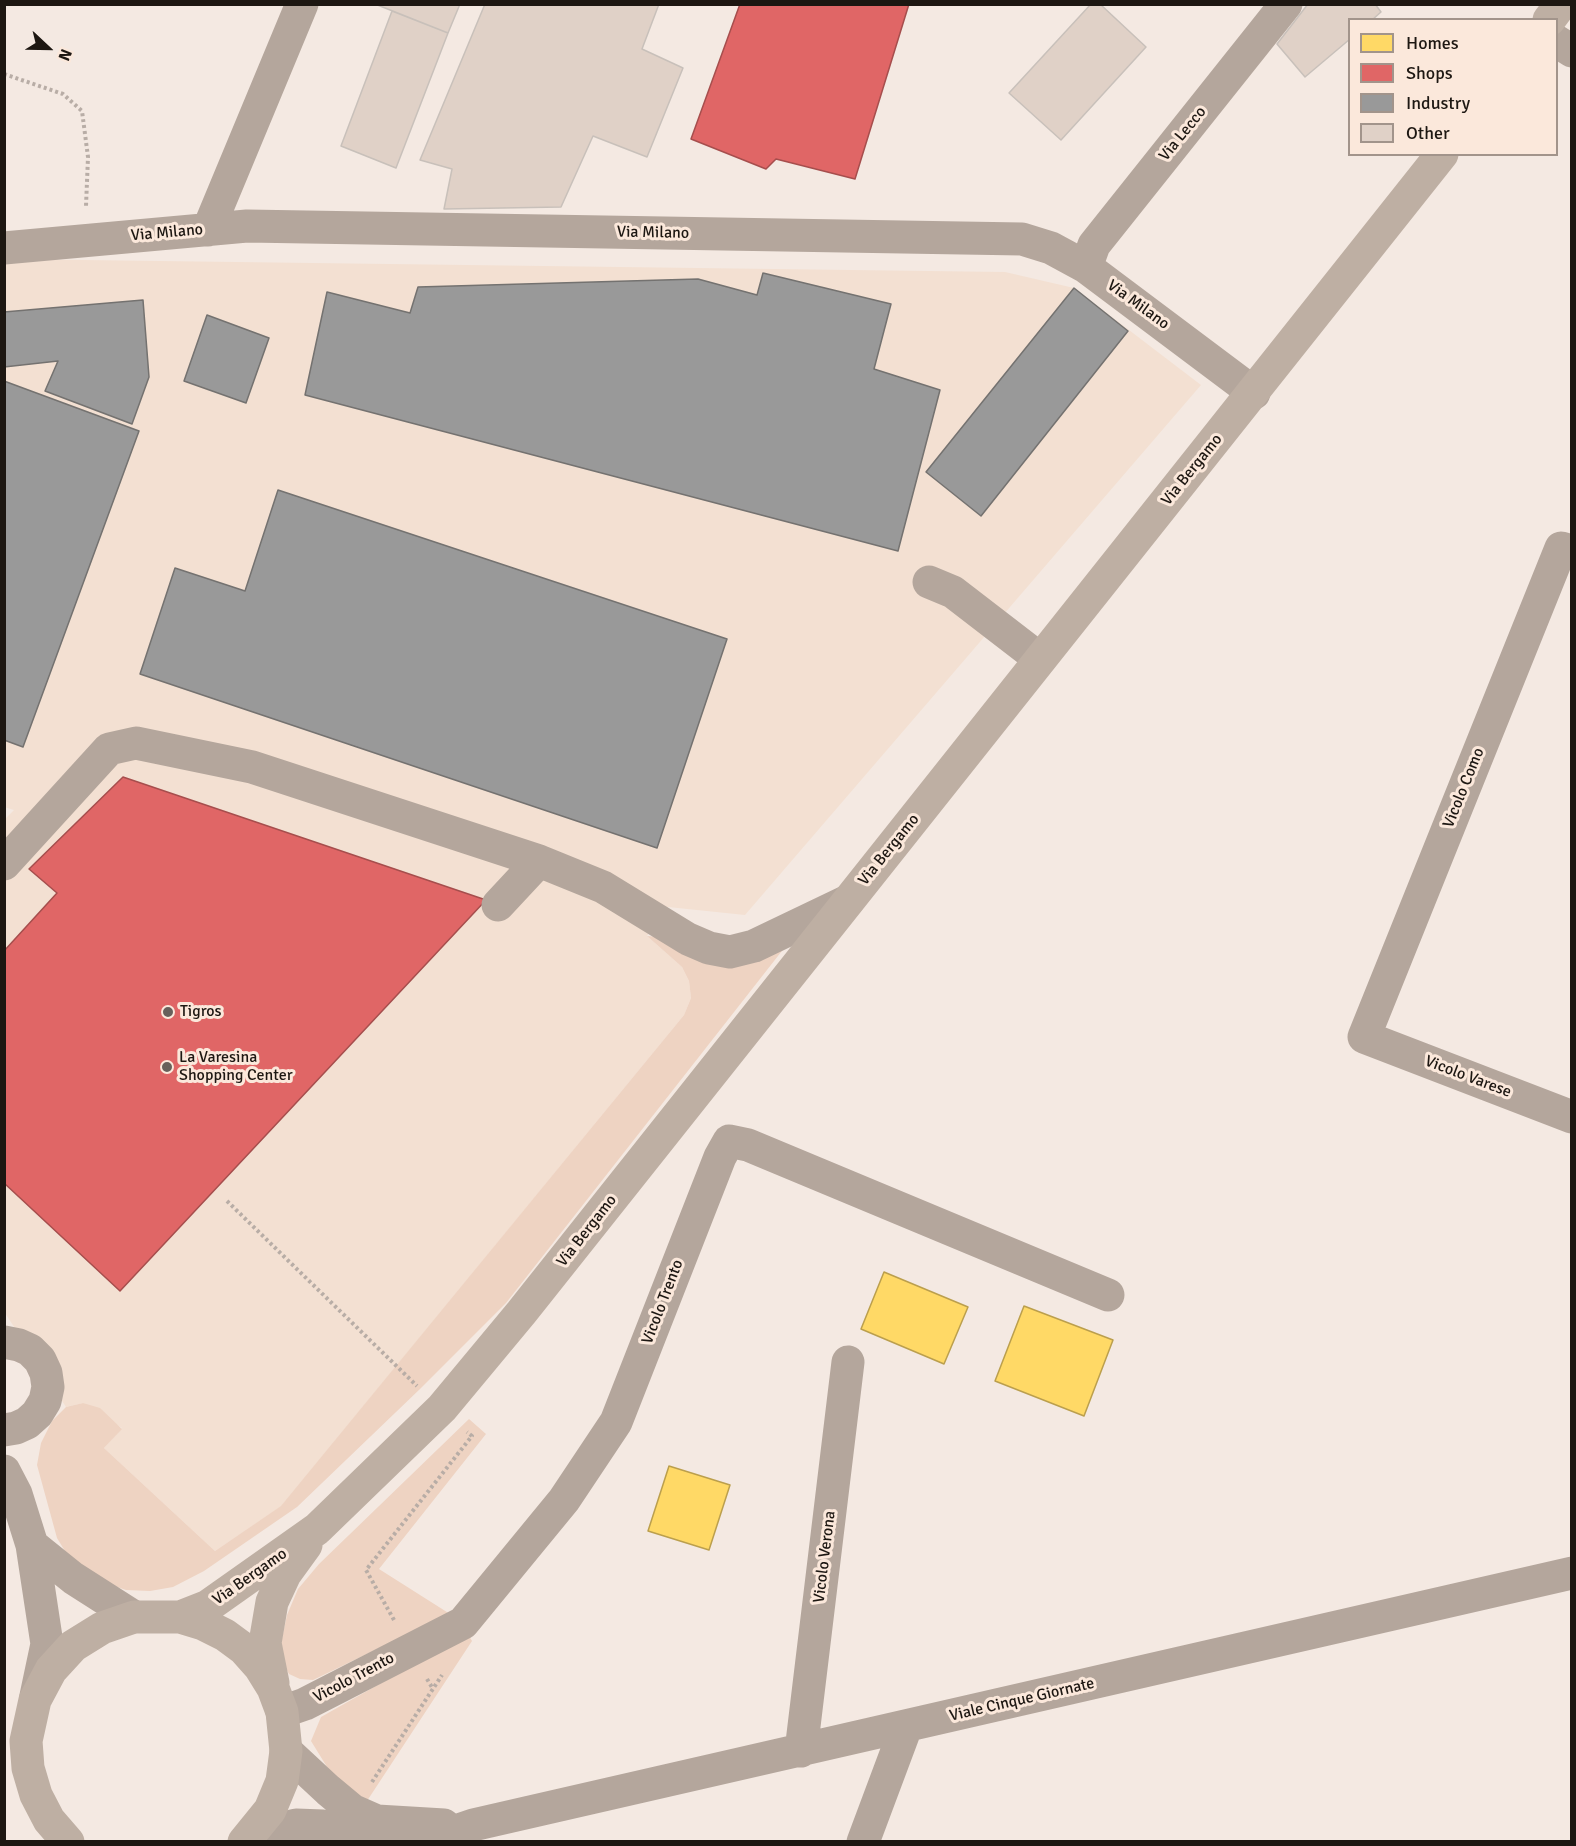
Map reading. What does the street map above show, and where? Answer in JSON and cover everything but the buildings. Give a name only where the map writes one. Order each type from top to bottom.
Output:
[{"type":"main road","points":[[1550,18],[1561,4]]},
{"type":"main road","name":"Via Bergamo","points":[[180,1617],[208,1606],[317,1529],[442,1408],[521,1313],[1440,156]]},
{"type":"main road","name":"Via Bergamo","points":[[248,1838],[270,1810],[282,1781],[286,1751],[278,1700],[265,1643],[272,1602],[285,1575],[317,1529]]},
{"type":"main road","points":[[68,1842],[49,1820],[36,1795],[28,1768],[26,1741],[35,1700],[51,1670],[73,1646],[102,1628],[134,1617],[180,1617],[203,1624],[238,1644],[260,1667],[278,1700]]},
{"type":"main road","points":[[4,1775],[26,1741]]},
{"type":"street","points":[[208,230],[302,4]]},
{"type":"street","name":"Via Lecco","points":[[1086,267],[1094,245],[1286,4]]},
{"type":"street","points":[[1558,42],[1572,51]]},
{"type":"street","name":"Via Milano","points":[[4,248],[247,226],[1022,238],[1052,248],[1086,267],[1254,393]]},
{"type":"street","name":"Vicolo Como","points":[[1364,1037],[1561,548],[1572,551]]},
{"type":"street","points":[[929,582],[953,592],[1041,659]]},
{"type":"street","points":[[4,864],[110,749],[136,743],[252,767],[539,861],[603,887],[688,939],[709,948],[730,952],[754,946],[808,918],[848,901]]},
{"type":"street","points":[[498,905],[539,861]]},
{"type":"street","name":"Vicolo Varese","points":[[1364,1037],[1572,1117]]},
{"type":"street","name":"Vicolo Trento","points":[[278,1700],[305,1704],[463,1623],[564,1500],[616,1422],[720,1157],[729,1141],[748,1145],[1108,1295]]},
{"type":"street","points":[[6,1341],[30,1350],[40,1360],[46,1373],[48,1387],[45,1401],[23,1440],[10,1482],[32,1545],[47,1644],[35,1700]]},
{"type":"street","name":"Vicolo Verona","points":[[801,1751],[848,1362]]},
{"type":"street","points":[[4,1430],[16,1428],[37,1414]]},
{"type":"street","points":[[32,1545],[73,1578],[134,1617]]},
{"type":"street","name":"Viale Cinque Giornate","points":[[414,1842],[426,1841],[472,1825],[1572,1573]]},
{"type":"street","points":[[862,1842],[906,1727]]},
{"type":"street","name":"Viale Cinque Giornate","points":[[286,1751],[352,1810],[377,1821],[427,1825],[472,1825]]},
{"type":"street","points":[[248,1838],[296,1825],[323,1826],[388,1842]]},
{"type":"path","points":[[4,74],[63,94],[82,111],[88,157],[86,240]]},
{"type":"path","points":[[368,1789],[433,1689]]},
{"type":"shaded area","points":[[5,259],[1005,272],[1074,288],[1201,385],[745,915],[668,907],[647,936],[682,967],[689,981],[691,998],[684,1015],[282,1506],[215,1551],[104,1448],[122,1428],[83,1403],[66,1407],[5,1313],[4,820],[14,810],[4,807]]},
{"type":"shaded area","points":[[647,936],[785,947],[506,1303],[297,1507],[204,1571],[173,1587],[150,1591],[126,1590],[102,1582],[68,1556],[57,1538],[37,1465],[41,1443],[52,1421],[66,1407],[83,1403],[100,1408],[122,1429],[104,1448],[215,1551],[281,1506],[684,1015],[691,998],[689,981],[682,967]]},
{"type":"shaded area","points":[[469,1419],[486,1434],[379,1569],[450,1614],[313,1680],[300,1679],[289,1674],[282,1661],[281,1643],[287,1615],[298,1589],[319,1564]]},
{"type":"shaded area","points":[[468,1634],[472,1641],[365,1804],[340,1788],[311,1741],[321,1717]]},
{"type":"place","name":"Tigros","points":[[168,1012]]},
{"type":"place","name":"La Varesina Shopping Center","points":[[167,1067]]}]
